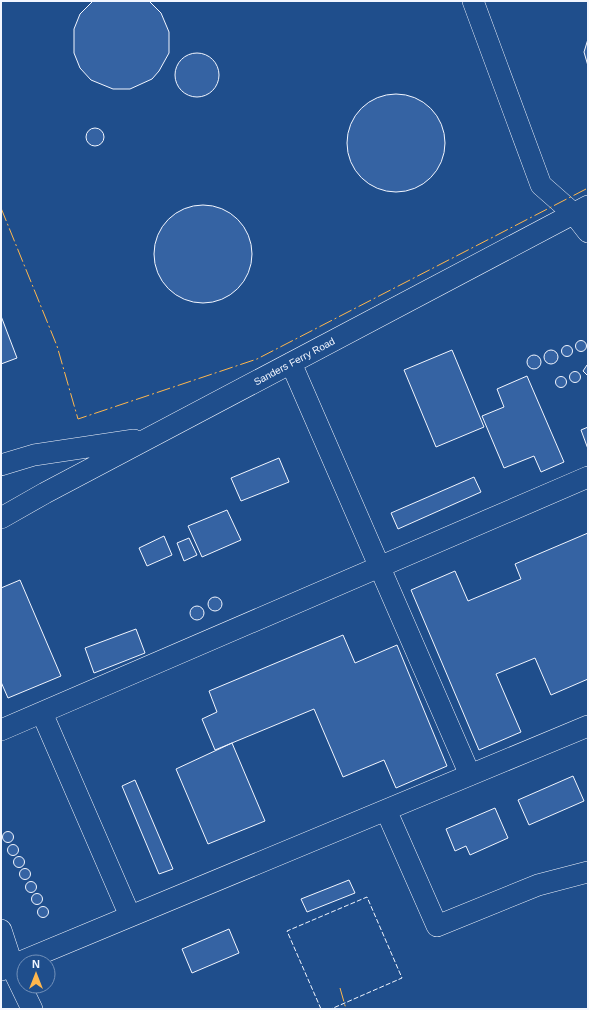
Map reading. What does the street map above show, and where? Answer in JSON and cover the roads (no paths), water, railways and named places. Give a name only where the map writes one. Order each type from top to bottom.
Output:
[{"type":"street","points":[[473,1],[541,185],[581,210],[588,232]]},
{"type":"street","name":"Sanders Ferry Road","points":[[1,518],[290,363],[581,210]]},
{"type":"street","points":[[290,363],[380,566],[470,775]]},
{"type":"street","points":[[1,464],[34,455],[149,438]]},
{"type":"street","points":[[1,730],[588,477]]},
{"type":"street","points":[[42,712],[130,916]]},
{"type":"street","points":[[7,968],[588,726]]},
{"type":"street","points":[[386,810],[437,926],[538,885],[588,872]]},
{"type":"street","points":[[1,930],[7,968],[32,1009]]}]
